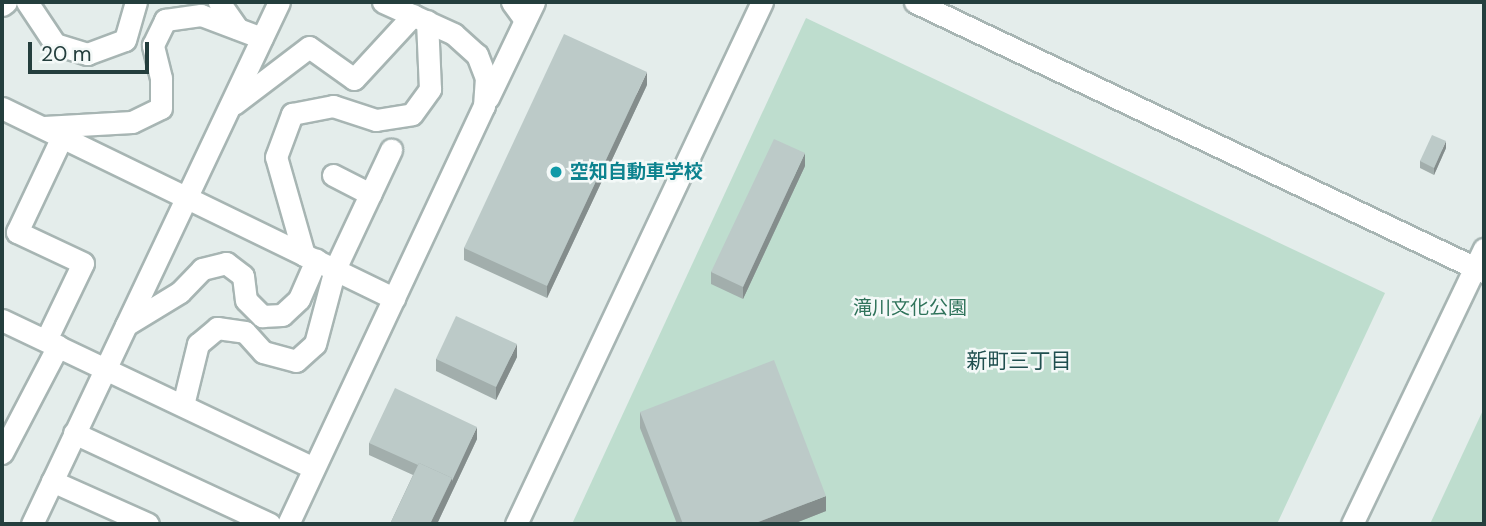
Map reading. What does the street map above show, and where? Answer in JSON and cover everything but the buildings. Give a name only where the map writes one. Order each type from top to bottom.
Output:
[{"type":"street","points":[[27,2],[55,44],[87,54],[125,40],[136,2]]},
{"type":"street","points":[[219,2],[237,28]]},
{"type":"street","points":[[32,524],[279,2]]},
{"type":"street","points":[[383,2],[454,34],[477,55],[486,78],[484,106]]},
{"type":"street","points":[[288,524],[530,11],[512,2]]},
{"type":"street","points":[[516,524],[762,2]]},
{"type":"street","points":[[915,2],[1481,263],[1352,524]]},
{"type":"street","points":[[41,128],[132,122],[161,108],[161,78],[153,45],[165,20],[201,15],[262,38]]},
{"type":"street","points":[[229,107],[309,47],[354,79],[420,18]]},
{"type":"street","points":[[183,405],[198,344],[217,328],[245,332],[263,352],[296,361],[315,344],[318,261],[276,157],[292,114],[333,106],[376,120],[412,114],[430,89],[420,18]]},
{"type":"street","points":[[4,115],[62,137],[394,298]]},
{"type":"street","points":[[2,453],[52,343],[83,263],[17,232],[62,137]]},
{"type":"street","points":[[126,325],[180,292],[202,269],[226,263],[243,276],[246,300],[262,316],[282,315],[299,299],[318,261],[370,194],[391,150]]},
{"type":"street","points":[[332,175],[370,194]]},
{"type":"street","points":[[2,320],[314,468]]},
{"type":"street","points":[[75,433],[270,524]]},
{"type":"street","points":[[52,481],[148,524]]},
{"type":"green space","name":"滝川文化公園","points":[[806,18],[1385,293],[1277,524],[572,524]]},
{"type":"green space","points":[[1484,408],[1484,524],[1430,524]]},
{"type":"place","name":"空知自動車学校","points":[[556,172]]},
{"type":"district","name":"新町三丁目","points":[[1019,361]]}]
